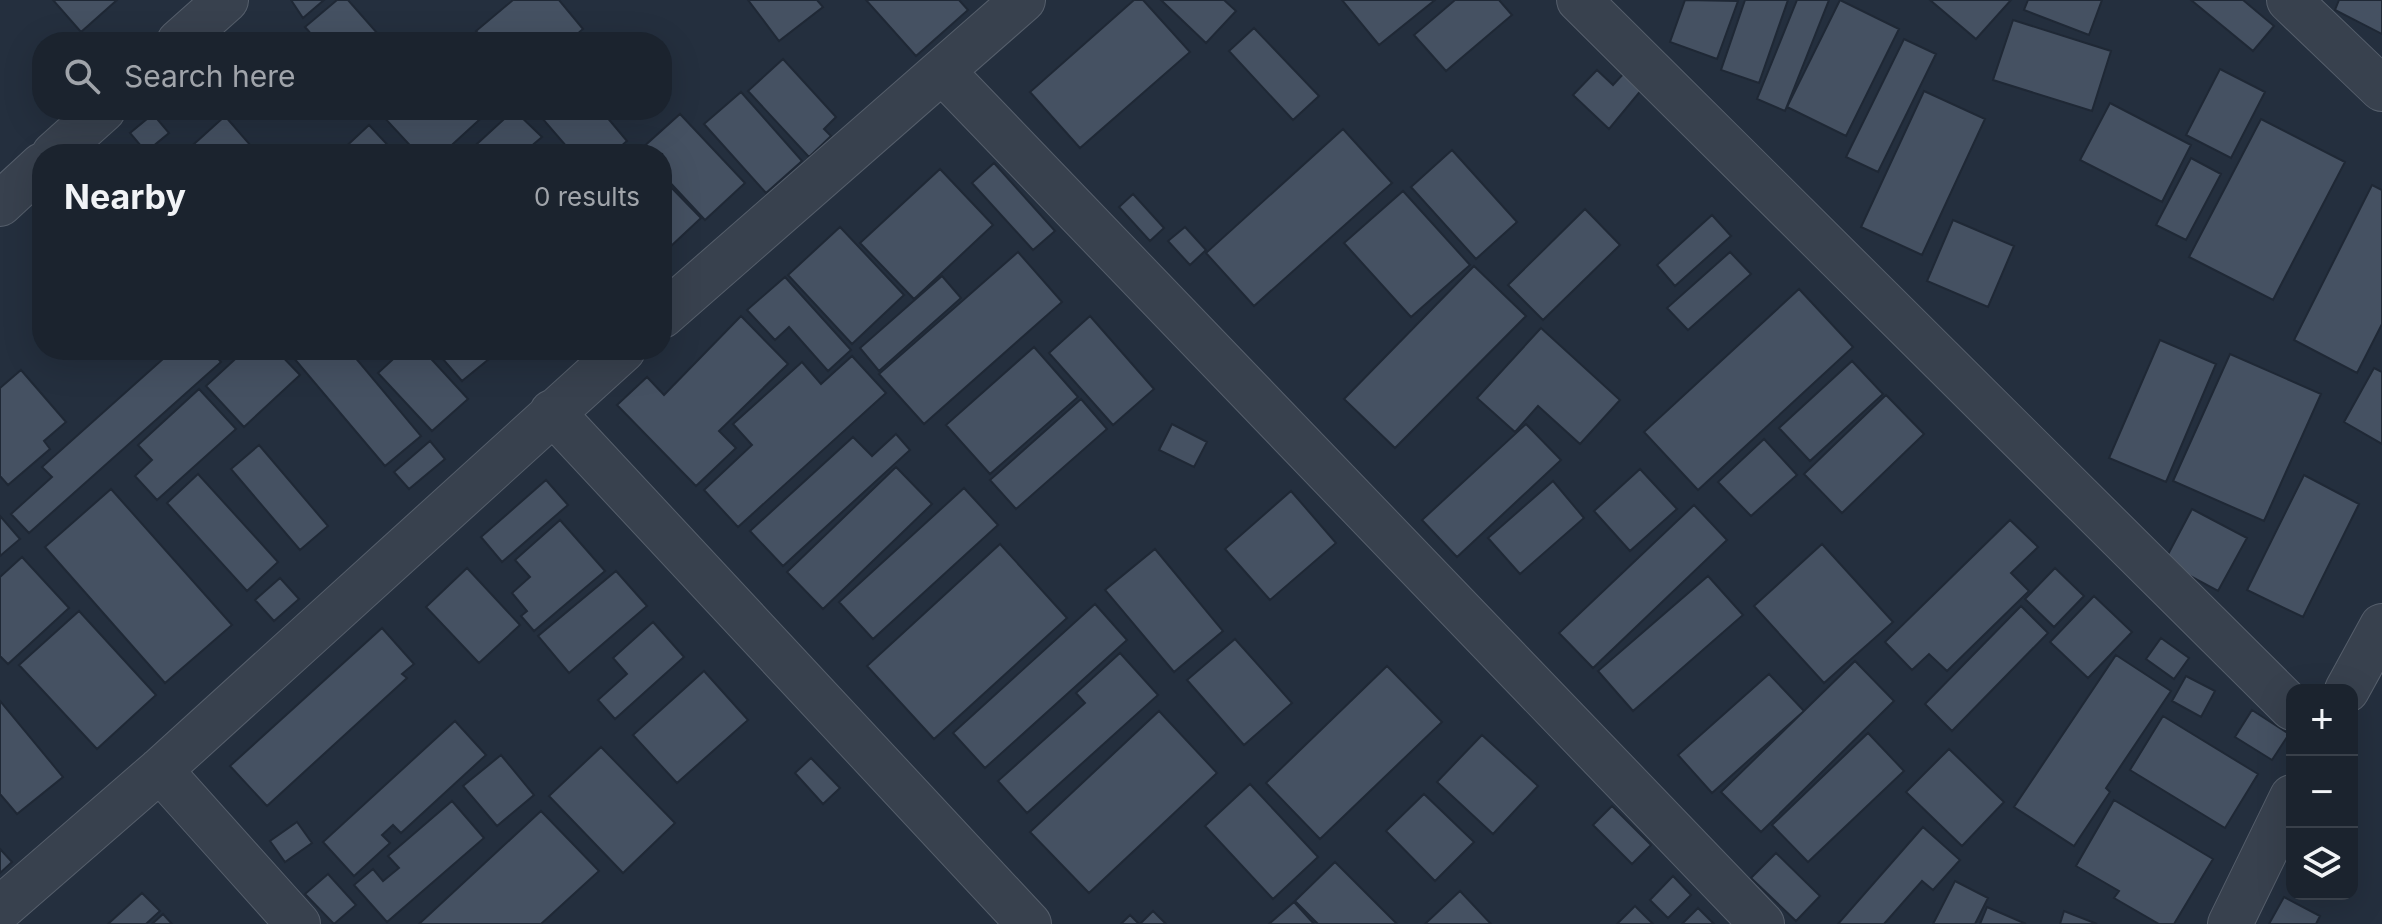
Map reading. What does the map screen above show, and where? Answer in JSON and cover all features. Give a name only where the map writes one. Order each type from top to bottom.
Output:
[{"type":"street","points":[[190,32],[226,0]]},
{"type":"street","points":[[672,307],[1023,0]]},
{"type":"street","points":[[1579,0],[2286,702]]},
{"type":"street","points":[[2289,0],[2382,89]]},
{"type":"street","points":[[942,71],[1762,924]]},
{"type":"street","points":[[65,144],[92,120]]},
{"type":"street","points":[[0,204],[32,174]]},
{"type":"street","points":[[0,909],[160,770],[612,360]]},
{"type":"street","points":[[552,412],[1029,924]]},
{"type":"street","points":[[2350,684],[2382,626]]},
{"type":"street","points":[[160,770],[298,924]]},
{"type":"street","points":[[2230,924],[2286,809]]},
{"type":"building","points":[[53,0],[117,0],[81,32]]},
{"type":"building","points":[[291,0],[324,0],[303,18]]},
{"type":"building","points":[[337,0],[348,0],[376,32],[309,32],[305,27]]},
{"type":"building","points":[[513,0],[559,0],[583,29],[580,32],[476,31]]},
{"type":"building","points":[[748,0],[817,0],[823,7],[779,41]]},
{"type":"building","points":[[866,0],[959,0],[968,10],[916,56]]},
{"type":"building","points":[[1134,0],[1143,0],[1190,52],[1080,148],[1030,92]]},
{"type":"building","points":[[1161,0],[1224,0],[1236,11],[1206,43]]},
{"type":"building","points":[[1342,0],[1435,0],[1379,45]]},
{"type":"building","points":[[1455,0],[1499,0],[1512,15],[1446,71],[1414,35]]},
{"type":"building","points":[[1685,0],[1738,1],[1717,59],[1670,42]]},
{"type":"building","points":[[1745,0],[1788,0],[1759,83],[1721,70]]},
{"type":"building","points":[[1797,0],[1829,0],[1785,111],[1757,99]]},
{"type":"building","points":[[1840,0],[1899,29],[1846,136],[1787,107]]},
{"type":"building","points":[[1930,0],[2011,0],[1976,39]]},
{"type":"building","points":[[2028,0],[2102,0],[2089,35],[2024,10]]},
{"type":"building","points":[[2191,0],[2243,0],[2274,26],[2253,51]]},
{"type":"building","points":[[2339,0],[2382,0],[2382,34],[2335,10]]},
{"type":"building","points":[[2013,20],[2111,51],[2092,111],[1993,80]]},
{"type":"building","points":[[1254,28],[1319,96],[1293,120],[1229,51]]},
{"type":"building","points":[[1904,39],[1936,54],[1878,172],[1846,157]]},
{"type":"building","points":[[783,59],[836,117],[824,129],[831,136],[809,157],[748,91]]},
{"type":"building","points":[[2220,69],[2265,92],[2231,158],[2186,135]]},
{"type":"building","points":[[1597,70],[1613,85],[1625,72],[1643,88],[1609,129],[1573,95]]},
{"type":"building","points":[[1924,91],[1985,119],[1922,255],[1861,227]]},
{"type":"building","points":[[741,92],[802,161],[766,193],[704,124]]},
{"type":"building","points":[[2110,103],[2191,145],[2162,202],[2080,160]]},
{"type":"building","points":[[680,114],[745,183],[705,220],[672,185],[672,144],[647,144]]},
{"type":"building","points":[[2261,119],[2345,162],[2273,300],[2189,257]]},
{"type":"building","points":[[146,120],[158,120],[169,133],[156,144],[139,144],[130,133]]},
{"type":"building","points":[[221,120],[228,120],[249,144],[194,144]]},
{"type":"building","points":[[386,120],[479,120],[453,144],[409,144]]},
{"type":"building","points":[[503,120],[524,120],[542,137],[534,144],[477,144]]},
{"type":"building","points":[[544,120],[609,120],[627,141],[624,144],[564,144]]},
{"type":"building","points":[[369,125],[387,144],[349,144]]},
{"type":"building","points":[[1343,129],[1392,183],[1254,306],[1206,253]]},
{"type":"building","points":[[1452,150],[1517,222],[1476,259],[1411,187]]},
{"type":"building","points":[[2191,158],[2221,174],[2186,240],[2156,225]]},
{"type":"building","points":[[994,163],[1055,231],[1033,250],[972,183]]},
{"type":"building","points":[[940,169],[993,225],[914,299],[860,243]]},
{"type":"building","points":[[2372,185],[2382,190],[2382,324],[2357,373],[2294,340]]},
{"type":"building","points":[[672,188],[701,218],[672,245]]},
{"type":"building","points":[[1403,191],[1470,265],[1411,317],[1344,243]]},
{"type":"building","points":[[1133,194],[1164,228],[1150,241],[1119,207]]},
{"type":"building","points":[[1585,209],[1620,245],[1543,320],[1508,285]]},
{"type":"building","points":[[1712,215],[1731,236],[1675,286],[1657,265]]},
{"type":"building","points":[[1953,220],[2014,246],[1988,307],[1927,281]]},
{"type":"building","points":[[840,227],[904,295],[852,344],[788,275]]},
{"type":"building","points":[[1185,227],[1206,250],[1190,265],[1168,241]]},
{"type":"building","points":[[1018,252],[1062,302],[924,424],[879,374]]},
{"type":"building","points":[[1730,252],[1751,274],[1688,330],[1667,308]]},
{"type":"building","points":[[1474,266],[1526,316],[1395,448],[1344,399]]},
{"type":"building","points":[[942,276],[961,298],[879,371],[860,348]]},
{"type":"building","points":[[785,277],[851,350],[828,371],[789,327],[775,340],[747,310]]},
{"type":"building","points":[[1799,289],[1853,347],[1698,490],[1644,432]]},
{"type":"building","points":[[741,316],[788,364],[719,431],[736,448],[696,486],[617,405],[647,377],[664,395]]},
{"type":"building","points":[[1090,316],[1154,389],[1113,425],[1049,353]]},
{"type":"building","points":[[1541,328],[1620,400],[1580,444],[1538,406],[1515,432],[1477,398]]},
{"type":"building","points":[[2160,340],[2216,364],[2166,482],[2109,458]]},
{"type":"building","points":[[1034,347],[1078,397],[990,474],[946,425]]},
{"type":"building","points":[[2230,354],[2321,394],[2264,521],[2173,481]]},
{"type":"building","points":[[852,356],[886,393],[738,527],[704,490],[752,445],[733,424],[802,362],[821,384]]},
{"type":"building","points":[[162,360],[221,362],[29,533],[11,514],[52,477],[42,467]]},
{"type":"building","points":[[234,360],[286,360],[300,375],[244,427],[206,386]]},
{"type":"building","points":[[295,360],[357,360],[421,436],[385,466]]},
{"type":"building","points":[[392,360],[432,360],[468,399],[432,431],[378,373]]},
{"type":"building","points":[[444,360],[488,360],[462,381]]},
{"type":"building","points":[[1852,361],[1883,394],[1810,461],[1779,428]]},
{"type":"building","points":[[2374,368],[2382,372],[2382,444],[2344,422]]},
{"type":"building","points":[[21,370],[66,422],[44,441],[50,449],[8,485],[0,476],[0,388]]},
{"type":"building","points":[[199,389],[236,429],[157,500],[135,476],[152,460],[138,445]]},
{"type":"building","points":[[1886,395],[1924,434],[1842,513],[1804,474]]},
{"type":"building","points":[[1081,399],[1107,429],[1016,509],[990,480]]},
{"type":"building","points":[[1172,424],[1207,442],[1194,467],[1159,450]]},
{"type":"building","points":[[1526,424],[1561,460],[1457,557],[1422,520]]},
{"type":"building","points":[[896,434],[910,450],[783,566],[750,531],[853,437],[872,456]]},
{"type":"building","points":[[1764,439],[1797,475],[1751,516],[1718,482]]},
{"type":"building","points":[[430,441],[445,459],[409,489],[394,472]]},
{"type":"building","points":[[259,445],[328,526],[300,550],[231,469]]},
{"type":"building","points":[[896,467],[932,504],[823,609],[787,572]]},
{"type":"building","points":[[1640,469],[1677,509],[1630,551],[1594,511]]},
{"type":"building","points":[[198,474],[278,562],[247,591],[167,503]]},
{"type":"building","points":[[2304,475],[2359,504],[2303,617],[2247,590]]},
{"type":"building","points":[[546,480],[568,505],[502,562],[481,537]]},
{"type":"building","points":[[1553,481],[1584,518],[1520,574],[1488,538]]},
{"type":"building","points":[[964,488],[998,525],[873,639],[839,602]]},
{"type":"building","points":[[111,489],[232,625],[165,683],[45,547]]},
{"type":"building","points":[[1291,491],[1336,543],[1270,600],[1225,549]]},
{"type":"building","points":[[1694,505],[1727,540],[1593,668],[1559,633]]},
{"type":"building","points":[[2192,509],[2247,538],[2218,591],[2164,562]]},
{"type":"building","points":[[0,516],[20,539],[0,556]]},
{"type":"building","points":[[560,520],[605,571],[534,631],[521,616],[527,611],[512,593],[530,577],[515,560]]},
{"type":"building","points":[[2010,520],[2038,547],[2011,573],[2029,591],[1947,671],[1929,654],[1912,670],[1885,642]]},
{"type":"building","points":[[1000,544],[1067,618],[934,739],[867,666]]},
{"type":"building","points":[[1822,544],[1893,622],[1824,683],[1754,606]]},
{"type":"building","points":[[1155,549],[1223,631],[1174,672],[1105,590]]},
{"type":"building","points":[[22,557],[69,608],[8,664],[0,656],[0,577]]},
{"type":"building","points":[[467,568],[520,625],[479,663],[426,607]]},
{"type":"building","points":[[2055,568],[2084,596],[2054,627],[2025,599]]},
{"type":"building","points":[[616,571],[647,606],[569,673],[538,636]]},
{"type":"building","points":[[1708,576],[1743,615],[1633,711],[1598,671]]},
{"type":"building","points":[[280,578],[299,599],[274,621],[255,600]]},
{"type":"building","points":[[2094,596],[2132,632],[2088,678],[2050,642]]},
{"type":"building","points":[[1095,604],[1127,640],[985,768],[953,733]]},
{"type":"building","points":[[2021,606],[2048,633],[1952,731],[1925,704]]},
{"type":"building","points":[[79,611],[156,695],[97,749],[19,665]]},
{"type":"building","points":[[653,622],[684,657],[615,719],[598,700],[627,674],[613,658]]},
{"type":"building","points":[[382,628],[414,664],[402,674],[407,678],[267,806],[230,766]]},
{"type":"building","points":[[2161,638],[2189,658],[2174,679],[2146,659]]},
{"type":"building","points":[[1235,639],[1292,703],[1244,745],[1187,680]]},
{"type":"building","points":[[1120,653],[1158,695],[1027,813],[998,781],[1085,703],[1076,693]]},
{"type":"building","points":[[2116,655],[2171,691],[2106,788],[2110,792],[2074,846],[2014,807]]},
{"type":"building","points":[[1855,661],[1894,701],[1761,832],[1721,792]]},
{"type":"building","points":[[1387,666],[1442,722],[1320,839],[1266,783]]},
{"type":"building","points":[[704,671],[748,720],[677,783],[633,735]]},
{"type":"building","points":[[1769,674],[1804,711],[1712,793],[1678,755]]},
{"type":"building","points":[[2186,676],[2215,691],[2201,717],[2172,701]]},
{"type":"building","points":[[0,701],[63,777],[17,814],[0,794]]},
{"type":"building","points":[[2252,710],[2286,732],[2286,739],[2272,760],[2235,737]]},
{"type":"building","points":[[1159,711],[1217,773],[1089,893],[1030,832]]},
{"type":"building","points":[[2163,716],[2258,774],[2225,828],[2130,770]]},
{"type":"building","points":[[455,721],[486,755],[401,833],[393,825],[382,835],[390,843],[354,876],[323,842]]},
{"type":"building","points":[[1868,733],[1904,771],[1808,862],[1772,825]]},
{"type":"building","points":[[1482,735],[1538,786],[1493,834],[1437,782]]},
{"type":"building","points":[[601,747],[675,823],[623,873],[549,796]]},
{"type":"building","points":[[1949,749],[2004,802],[1962,846],[1906,792]]},
{"type":"building","points":[[501,755],[534,795],[497,826],[463,786]]},
{"type":"building","points":[[811,758],[840,788],[823,804],[795,773]]},
{"type":"building","points":[[1250,784],[1318,857],[1273,899],[1205,826]]},
{"type":"building","points":[[1424,794],[1474,842],[1435,881],[1386,831]]},
{"type":"building","points":[[2114,800],[2213,859],[2174,924],[2159,924],[2114,898],[2119,891],[2076,866]]},
{"type":"building","points":[[452,801],[484,838],[387,922],[354,885],[373,869],[383,881],[399,868],[388,856]]},
{"type":"building","points":[[1612,806],[1651,845],[1632,864],[1593,825]]},
{"type":"building","points":[[541,811],[599,871],[541,924],[419,924]]},
{"type":"building","points":[[297,822],[312,843],[285,862],[270,841]]},
{"type":"building","points":[[1923,827],[1960,860],[1933,890],[1922,881],[1884,924],[1838,924]]},
{"type":"building","points":[[0,849],[12,862],[0,873]]},
{"type":"building","points":[[1776,853],[1820,896],[1796,921],[1751,878]]},
{"type":"building","points":[[1335,862],[1397,924],[1318,924],[1295,901]]},
{"type":"building","points":[[328,874],[356,905],[334,924],[305,894]]},
{"type":"building","points":[[1673,876],[1691,895],[1668,918],[1650,900]]},
{"type":"building","points":[[1955,881],[1988,898],[1975,924],[1933,924]]},
{"type":"building","points":[[1460,891],[1491,924],[1425,924]]},
{"type":"building","points":[[142,893],[160,911],[146,924],[108,924]]},
{"type":"building","points":[[2284,897],[2320,916],[2316,924],[2269,924]]},
{"type":"building","points":[[1294,902],[1314,924],[1269,924]]},
{"type":"building","points":[[1635,906],[1653,924],[1617,924]]},
{"type":"building","points":[[1987,907],[2026,924],[1980,924]]},
{"type":"building","points":[[1698,908],[1714,924],[1682,924]]},
{"type":"building","points":[[1153,911],[1166,924],[1140,924]]},
{"type":"building","points":[[2064,911],[2097,924],[2060,924]]},
{"type":"building","points":[[163,914],[172,924],[152,924]]},
{"type":"building","points":[[1130,915],[1139,924],[1121,924]]}]
